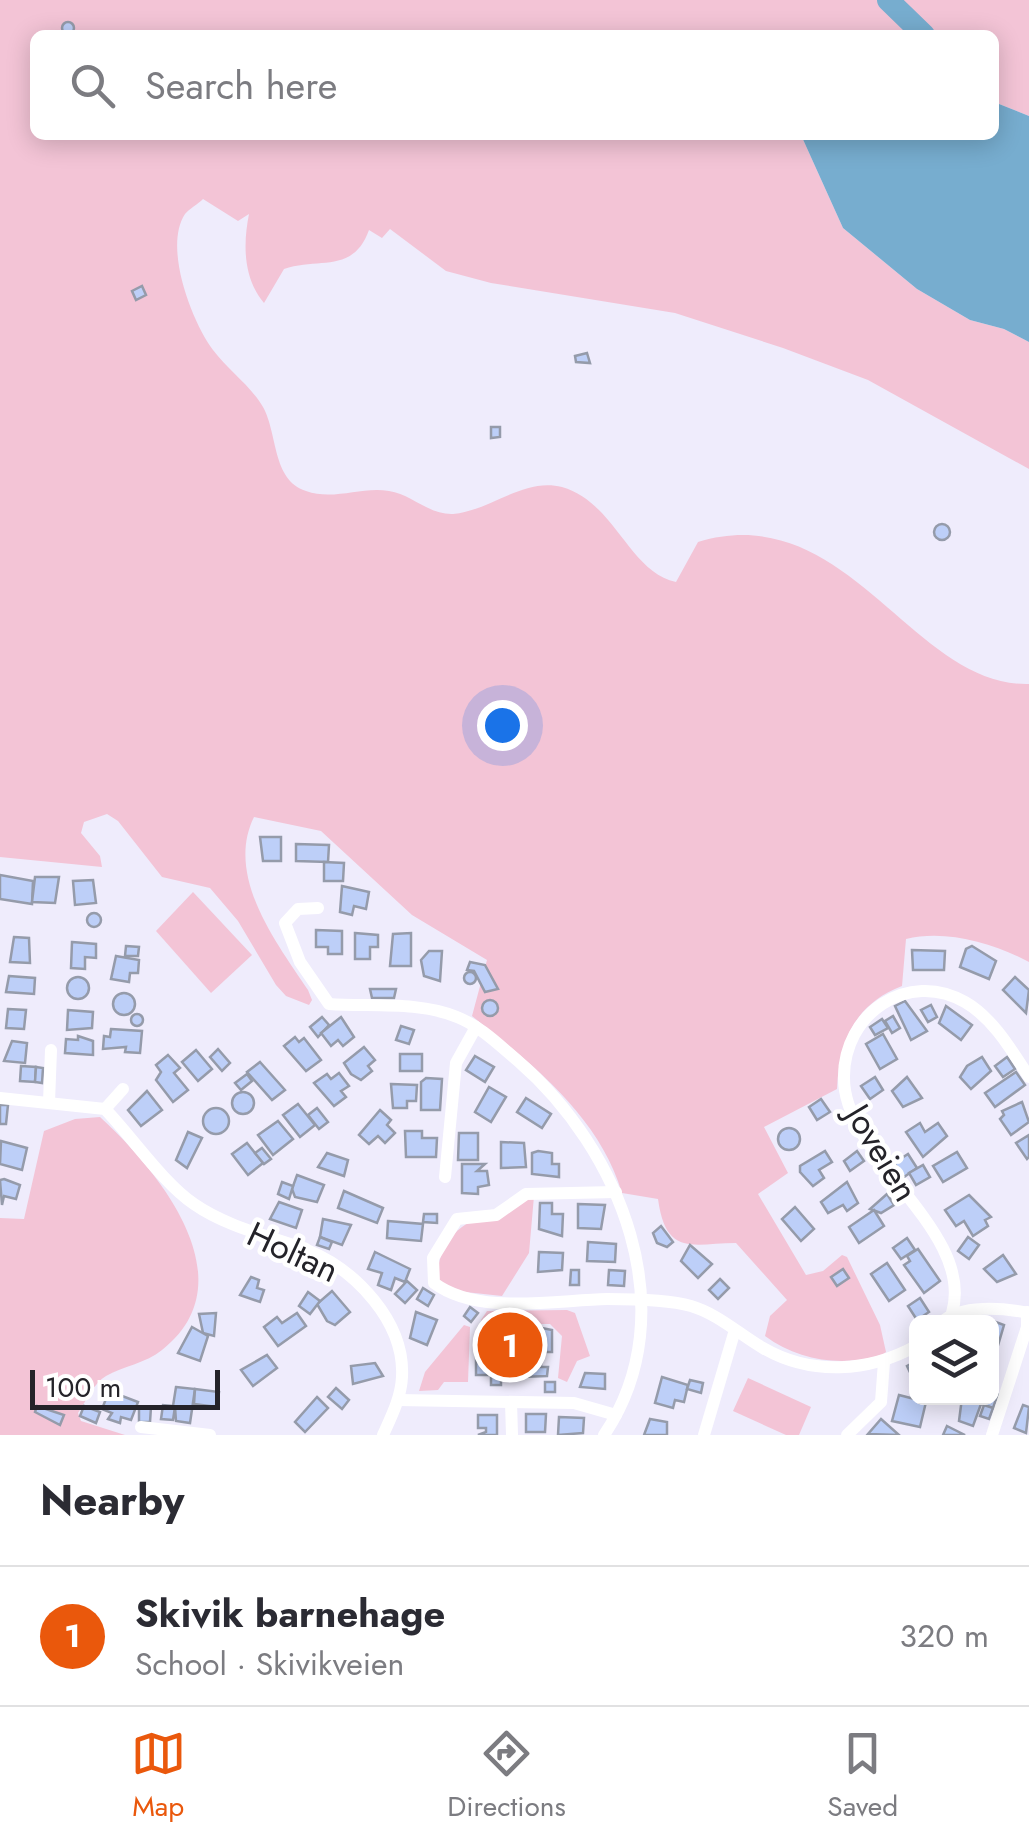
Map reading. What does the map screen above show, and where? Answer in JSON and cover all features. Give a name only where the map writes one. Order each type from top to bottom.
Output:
[{"type":"street","points":[[318,908],[298,910],[285,923],[300,962],[329,1004],[442,1011],[476,1027],[534,1076],[580,1126],[616,1192],[636,1263],[641,1303],[638,1350],[616,1415],[604,1435]]},
{"type":"street","name":"Joveien","points":[[948,1315],[956,1292],[947,1258],[848,1106],[846,1057],[853,1037],[873,1009],[900,994],[930,991],[958,998],[976,1009],[1029,1077]]},
{"type":"street","points":[[445,1176],[456,1062],[476,1027]]},
{"type":"street","points":[[49,1102],[51,1050]]},
{"type":"street","points":[[0,1098],[105,1109],[123,1089]]},
{"type":"street","name":"Holtan","points":[[105,1109],[191,1202],[220,1220],[311,1252],[361,1286],[390,1324],[398,1344],[402,1377],[398,1400],[383,1435]]},
{"type":"street","points":[[616,1192],[526,1194],[496,1216],[457,1219],[445,1234],[430,1272],[434,1283],[481,1300],[613,1299],[688,1304],[767,1350],[806,1365],[858,1367],[884,1362],[909,1350]]},
{"type":"street","points":[[988,1315],[1028,1312],[1027,1327],[992,1435]]},
{"type":"street","points":[[704,1435],[735,1330]]},
{"type":"street","points":[[847,1435],[880,1402],[884,1362]]},
{"type":"street","points":[[398,1400],[574,1403],[616,1415]]},
{"type":"street","points":[[511,1402],[512,1435]]},
{"type":"street","points":[[141,1427],[210,1435]]},
{"type":"shaded area","points":[[0,0],[1029,0],[1029,116],[999,104],[999,30],[30,30],[30,140],[803,140],[843,228],[917,289],[970,320],[1004,329],[1029,342],[1029,469],[868,380],[783,348],[675,313],[491,283],[446,271],[390,229],[382,238],[369,230],[362,244],[345,259],[284,269],[264,303],[252,283],[246,260],[249,214],[238,221],[203,199],[185,214],[179,228],[179,264],[197,322],[213,350],[263,407],[281,467],[295,485],[306,491],[327,495],[389,491],[453,514],[521,490],[548,485],[562,487],[596,507],[646,565],[676,582],[698,542],[750,535],[797,546],[838,568],[949,657],[987,677],[1029,684],[1029,962],[1001,949],[953,937],[906,939],[902,986],[872,1003],[853,1026],[841,1055],[837,1089],[764,1127],[788,1173],[758,1194],[806,1275],[823,1271],[842,1255],[847,1257],[880,1325],[886,1352],[867,1359],[836,1361],[806,1356],[765,1336],[770,1316],[787,1300],[736,1243],[684,1243],[668,1231],[658,1199],[622,1193],[611,1165],[580,1116],[540,1073],[472,1016],[487,960],[412,915],[321,831],[254,817],[247,839],[246,862],[258,908],[308,990],[312,1000],[309,1005],[286,996],[276,985],[238,921],[210,888],[162,877],[118,821],[107,814],[84,822],[81,833],[100,856],[102,867],[0,857]]},
{"type":"shaded area","points":[[193,892],[252,955],[211,993],[156,931]]},
{"type":"shaded area","points":[[100,1117],[147,1166],[186,1228],[196,1260],[198,1292],[187,1322],[162,1350],[102,1379],[78,1413],[81,1421],[125,1435],[0,1435],[0,1218],[24,1219],[44,1131],[75,1119]]},
{"type":"shaded area","points":[[534,1196],[529,1253],[502,1296],[456,1291],[437,1282],[439,1261],[455,1233],[482,1215]]},
{"type":"shaded area","points":[[487,1311],[575,1313],[590,1356],[577,1361],[567,1382],[558,1378],[562,1336],[550,1324],[485,1324],[481,1320]]},
{"type":"shaded area","points":[[464,1325],[470,1327],[468,1382],[444,1382],[438,1390],[419,1391],[425,1372]]},
{"type":"shaded area","points":[[748,1378],[811,1407],[799,1435],[786,1435],[733,1411]]},
{"type":"water","points":[[999,104],[1029,116],[1029,342],[1004,329],[970,320],[917,289],[843,228],[803,140],[999,140]]},
{"type":"building","points":[[63,23],[73,23],[74,30],[62,30]]},
{"type":"building","points":[[142,286],[146,295],[136,300],[132,291]]},
{"type":"building","points":[[587,353],[590,363],[576,362],[575,356]]},
{"type":"building","points":[[491,427],[500,427],[500,437],[491,438]]},
{"type":"building","points":[[942,524],[950,532],[942,540],[934,532]]},
{"type":"building","points":[[260,837],[281,837],[281,861],[263,861]]},
{"type":"building","points":[[296,844],[329,845],[328,862],[296,861]]},
{"type":"building","points":[[324,862],[344,863],[343,881],[324,881]]},
{"type":"building","points":[[0,875],[33,881],[32,904],[0,899]]},
{"type":"building","points":[[35,877],[59,877],[55,903],[32,902]]},
{"type":"building","points":[[93,880],[96,903],[75,905],[73,881]]},
{"type":"building","points":[[342,886],[369,892],[366,909],[354,906],[352,915],[340,912]]},
{"type":"building","points":[[94,913],[101,920],[94,927],[87,920]]},
{"type":"building","points":[[316,930],[342,931],[342,954],[328,954],[328,947],[316,947]]},
{"type":"building","points":[[355,933],[378,935],[378,947],[370,947],[370,959],[355,959]]},
{"type":"building","points":[[411,933],[411,966],[390,966],[393,934]]},
{"type":"building","points":[[14,937],[29,938],[30,963],[10,962]]},
{"type":"building","points":[[72,942],[96,944],[96,958],[85,957],[85,969],[71,968]]},
{"type":"building","points":[[126,946],[139,947],[138,956],[125,956]]},
{"type":"building","points":[[972,946],[996,961],[989,979],[960,967],[966,949]]},
{"type":"building","points":[[912,950],[945,951],[944,970],[913,970]]},
{"type":"building","points":[[429,951],[442,951],[440,981],[424,976],[421,960]]},
{"type":"building","points":[[116,956],[139,960],[138,973],[130,973],[129,982],[111,979]]},
{"type":"building","points":[[470,962],[485,965],[498,989],[485,992],[474,971],[467,970]]},
{"type":"building","points":[[470,972],[476,978],[470,984],[464,978]]},
{"type":"building","points":[[9,976],[35,978],[34,994],[6,992]]},
{"type":"building","points":[[78,977],[86,980],[86,996],[78,999],[70,996],[67,988],[70,980]]},
{"type":"building","points":[[1015,977],[1029,990],[1026,1013],[1003,990]]},
{"type":"building","points":[[370,989],[396,989],[394,998],[372,998]]},
{"type":"building","points":[[124,993],[132,996],[132,1012],[124,1015],[116,1012],[113,1004],[116,996]]},
{"type":"building","points":[[490,1000],[498,1008],[490,1016],[482,1008]]},
{"type":"building","points":[[905,1001],[927,1031],[911,1040],[895,1006]]},
{"type":"building","points":[[931,1005],[937,1017],[928,1022],[921,1010]]},
{"type":"building","points":[[946,1006],[972,1025],[961,1040],[939,1023]]},
{"type":"building","points":[[8,1009],[26,1010],[24,1029],[6,1028]]},
{"type":"building","points":[[68,1010],[93,1012],[92,1028],[67,1030]]},
{"type":"building","points":[[137,1014],[143,1020],[137,1026],[131,1020]]},
{"type":"building","points":[[893,1016],[900,1028],[892,1033],[885,1021]]},
{"type":"building","points":[[322,1017],[329,1025],[318,1037],[310,1027]]},
{"type":"building","points":[[341,1017],[354,1037],[343,1046],[338,1040],[331,1046],[321,1033]]},
{"type":"building","points":[[882,1019],[888,1028],[875,1035],[870,1027]]},
{"type":"building","points":[[401,1026],[414,1030],[409,1044],[396,1040]]},
{"type":"building","points":[[111,1029],[142,1031],[140,1053],[125,1052],[126,1047],[103,1049],[104,1036],[110,1037]]},
{"type":"building","points":[[883,1034],[897,1059],[880,1069],[866,1044]]},
{"type":"building","points":[[78,1036],[93,1041],[93,1055],[65,1053],[66,1039],[78,1040]]},
{"type":"building","points":[[295,1037],[299,1042],[304,1038],[321,1060],[306,1071],[284,1046]]},
{"type":"building","points":[[12,1041],[27,1043],[25,1063],[4,1061]]},
{"type":"building","points":[[364,1047],[375,1060],[368,1066],[372,1071],[361,1080],[344,1063]]},
{"type":"building","points":[[218,1049],[230,1063],[222,1071],[210,1057]]},
{"type":"building","points":[[196,1050],[212,1069],[198,1081],[182,1062]]},
{"type":"building","points":[[400,1054],[422,1054],[422,1071],[400,1071]]},
{"type":"building","points":[[168,1055],[180,1068],[174,1073],[188,1090],[173,1102],[156,1080],[161,1072],[156,1065]]},
{"type":"building","points":[[475,1056],[494,1067],[485,1082],[466,1070]]},
{"type":"building","points":[[982,1057],[991,1071],[971,1089],[960,1077],[967,1066]]},
{"type":"building","points":[[1007,1057],[1015,1069],[1003,1077],[995,1066]]},
{"type":"building","points":[[260,1062],[285,1090],[272,1100],[247,1072]]},
{"type":"building","points":[[21,1066],[36,1067],[35,1082],[20,1081]]},
{"type":"building","points":[[36,1067],[43,1068],[42,1083],[35,1082]]},
{"type":"building","points":[[1016,1072],[1025,1085],[995,1107],[985,1093]]},
{"type":"building","points":[[339,1073],[349,1086],[341,1091],[346,1097],[334,1106],[314,1083],[327,1074],[331,1079]]},
{"type":"building","points":[[247,1074],[252,1081],[241,1090],[235,1083]]},
{"type":"building","points":[[875,1077],[883,1090],[870,1099],[861,1086]]},
{"type":"building","points":[[907,1077],[922,1098],[903,1107],[892,1091]]},
{"type":"building","points":[[426,1078],[442,1079],[440,1110],[421,1110],[421,1082]]},
{"type":"building","points":[[391,1084],[417,1085],[416,1101],[407,1101],[407,1108],[393,1108]]},
{"type":"building","points":[[489,1087],[506,1097],[491,1122],[475,1112]]},
{"type":"building","points":[[147,1091],[162,1110],[141,1126],[128,1110]]},
{"type":"building","points":[[243,1092],[251,1095],[251,1111],[243,1114],[235,1111],[232,1103],[235,1095]]},
{"type":"building","points":[[526,1098],[551,1114],[542,1128],[517,1112]]},
{"type":"building","points":[[821,1099],[830,1112],[817,1120],[809,1107]]},
{"type":"building","points":[[1022,1102],[1029,1122],[1011,1135],[1000,1119],[1002,1111]]},
{"type":"building","points":[[298,1104],[315,1125],[300,1137],[283,1115]]},
{"type":"building","points":[[0,1105],[8,1105],[6,1124],[0,1124]]},
{"type":"building","points":[[216,1108],[225,1112],[229,1121],[225,1130],[216,1134],[207,1130],[203,1121],[207,1112]]},
{"type":"building","points":[[317,1108],[328,1122],[319,1129],[308,1115]]},
{"type":"building","points":[[380,1110],[391,1120],[387,1125],[395,1133],[385,1143],[378,1136],[369,1144],[359,1135]]},
{"type":"building","points":[[278,1121],[293,1139],[273,1155],[258,1135]]},
{"type":"building","points":[[920,1123],[925,1132],[938,1123],[947,1136],[923,1157],[906,1132]]},
{"type":"building","points":[[789,1128],[797,1131],[797,1147],[789,1150],[781,1147],[778,1139],[781,1131]]},
{"type":"building","points":[[405,1131],[422,1131],[422,1138],[437,1138],[436,1157],[406,1157]]},
{"type":"building","points":[[188,1132],[202,1138],[187,1168],[176,1160]]},
{"type":"building","points":[[459,1133],[478,1133],[478,1160],[458,1160]]},
{"type":"building","points":[[1029,1135],[1029,1157],[1027,1159],[1016,1143]]},
{"type":"building","points":[[1,1141],[27,1148],[22,1170],[0,1164]]},
{"type":"building","points":[[501,1142],[524,1143],[526,1167],[501,1168]]},
{"type":"building","points":[[247,1143],[263,1163],[248,1175],[232,1154]]},
{"type":"building","points":[[262,1148],[271,1159],[264,1164],[255,1153]]},
{"type":"building","points":[[825,1151],[832,1162],[819,1170],[824,1178],[813,1186],[800,1172],[800,1166]]},
{"type":"building","points":[[857,1151],[864,1161],[850,1171],[844,1161]]},
{"type":"building","points":[[957,1152],[967,1168],[943,1182],[933,1166]]},
{"type":"building","points":[[327,1153],[348,1160],[344,1176],[318,1167]]},
{"type":"building","points":[[532,1153],[552,1153],[552,1164],[559,1164],[559,1177],[532,1174]]},
{"type":"building","points":[[908,1154],[917,1168],[904,1177],[894,1163]]},
{"type":"building","points":[[462,1164],[485,1164],[477,1171],[487,1171],[489,1185],[478,1187],[478,1194],[462,1193]]},
{"type":"building","points":[[923,1165],[930,1177],[916,1185],[909,1173]]},
{"type":"building","points":[[297,1175],[324,1185],[317,1202],[295,1197],[292,1189]]},
{"type":"building","points":[[0,1180],[20,1185],[16,1199],[4,1196],[2,1205]]},
{"type":"building","points":[[282,1182],[293,1186],[289,1199],[278,1194]]},
{"type":"building","points":[[847,1182],[858,1203],[847,1211],[843,1205],[828,1213],[821,1202]]},
{"type":"building","points":[[344,1191],[383,1208],[377,1223],[338,1208]]},
{"type":"building","points":[[887,1194],[894,1205],[881,1213],[870,1209]]},
{"type":"building","points":[[969,1195],[991,1217],[985,1220],[988,1226],[973,1236],[964,1221],[956,1226],[945,1210]]},
{"type":"building","points":[[279,1202],[302,1210],[296,1228],[270,1219]]},
{"type":"building","points":[[540,1203],[552,1203],[552,1214],[563,1214],[562,1236],[539,1229]]},
{"type":"building","points":[[578,1204],[605,1205],[601,1229],[578,1228]]},
{"type":"building","points":[[795,1207],[814,1229],[801,1241],[782,1219]]},
{"type":"building","points":[[874,1210],[884,1226],[859,1243],[849,1227]]},
{"type":"building","points":[[424,1214],[437,1214],[437,1223],[423,1222]]},
{"type":"building","points":[[323,1219],[351,1225],[342,1245],[320,1237]]},
{"type":"building","points":[[388,1221],[423,1224],[421,1241],[387,1238]]},
{"type":"building","points":[[661,1226],[673,1242],[667,1247],[657,1243],[653,1233]]},
{"type":"building","points":[[320,1237],[332,1242],[329,1249],[317,1245]]},
{"type":"building","points":[[968,1237],[979,1245],[969,1259],[958,1251]]},
{"type":"building","points":[[907,1238],[915,1250],[901,1259],[893,1248]]},
{"type":"building","points":[[588,1242],[616,1244],[615,1262],[587,1261]]},
{"type":"building","points":[[690,1245],[712,1264],[698,1278],[681,1261]]},
{"type":"building","points":[[918,1249],[940,1281],[924,1293],[904,1265],[910,1261],[907,1256]]},
{"type":"building","points":[[375,1252],[410,1269],[405,1282],[395,1278],[391,1290],[378,1285],[382,1273],[368,1269]]},
{"type":"building","points":[[539,1252],[563,1253],[562,1270],[538,1272]]},
{"type":"building","points":[[1003,1255],[1016,1274],[997,1282],[984,1269]]},
{"type":"building","points":[[887,1263],[905,1290],[889,1301],[871,1274]]},
{"type":"building","points":[[843,1269],[849,1278],[837,1286],[831,1277]]},
{"type":"building","points":[[571,1270],[579,1270],[579,1285],[570,1285]]},
{"type":"building","points":[[609,1270],[625,1271],[624,1286],[608,1285]]},
{"type":"building","points":[[251,1277],[259,1280],[257,1288],[264,1290],[260,1302],[240,1295]]},
{"type":"building","points":[[720,1279],[729,1288],[718,1299],[709,1290]]},
{"type":"building","points":[[407,1281],[417,1290],[405,1303],[395,1294]]},
{"type":"building","points":[[423,1288],[434,1295],[428,1306],[417,1299]]},
{"type":"building","points":[[332,1291],[350,1312],[335,1325],[327,1321],[317,1304]]},
{"type":"building","points":[[308,1292],[320,1301],[310,1314],[299,1306]]},
{"type":"building","points":[[920,1298],[929,1312],[914,1315],[908,1306]]},
{"type":"building","points":[[470,1307],[478,1313],[471,1322],[464,1316]]},
{"type":"building","points":[[416,1312],[437,1320],[427,1345],[410,1338]]},
{"type":"building","points":[[216,1313],[214,1336],[203,1333],[199,1314]]},
{"type":"building","points":[[297,1313],[306,1326],[278,1346],[264,1327],[277,1317],[282,1323]]},
{"type":"building","points":[[527,1325],[552,1330],[552,1352],[541,1352],[541,1367],[548,1367],[547,1376],[521,1377],[522,1357],[499,1357],[499,1334],[526,1337]]},
{"type":"building","points":[[192,1327],[208,1336],[200,1361],[178,1353]]},
{"type":"building","points":[[492,1329],[501,1329],[501,1385],[491,1385],[491,1375],[476,1375],[476,1338],[492,1339]]},
{"type":"building","points":[[267,1355],[277,1368],[253,1386],[241,1370]]},
{"type":"building","points":[[375,1363],[383,1376],[353,1384],[351,1366]]},
{"type":"building","points":[[585,1373],[605,1374],[605,1389],[580,1387]]},
{"type":"building","points":[[662,1377],[688,1385],[684,1402],[675,1400],[673,1408],[655,1403]]},
{"type":"building","points":[[690,1380],[703,1383],[701,1393],[687,1389]]},
{"type":"building","points":[[545,1382],[555,1382],[555,1392],[545,1392]]},
{"type":"building","points":[[176,1387],[195,1389],[190,1423],[176,1421],[175,1407],[173,1420],[161,1419],[163,1405],[173,1406]]},
{"type":"building","points":[[336,1388],[349,1400],[342,1409],[328,1397]]},
{"type":"building","points":[[195,1389],[219,1392],[217,1407],[194,1404]]},
{"type":"building","points":[[109,1391],[138,1402],[131,1420],[121,1417],[120,1423],[108,1419],[112,1413],[102,1409]]},
{"type":"building","points":[[899,1395],[909,1398],[909,1405],[925,1405],[920,1427],[892,1421]]},
{"type":"building","points":[[317,1397],[328,1408],[305,1432],[295,1422]]},
{"type":"building","points":[[961,1405],[981,1405],[973,1426],[959,1421]]},
{"type":"building","points":[[984,1405],[993,1408],[989,1419],[980,1416]]},
{"type":"building","points":[[1023,1405],[1029,1407],[1026,1433],[1014,1428]]},
{"type":"building","points":[[37,1406],[64,1415],[60,1425],[35,1412]]},
{"type":"building","points":[[84,1406],[100,1412],[96,1423],[80,1416]]},
{"type":"building","points":[[139,1407],[151,1407],[150,1422],[139,1422]]},
{"type":"building","points":[[526,1414],[546,1414],[545,1432],[526,1432]]},
{"type":"building","points":[[478,1415],[497,1415],[497,1435],[478,1435],[486,1432],[486,1428],[478,1428]]},
{"type":"building","points":[[559,1417],[584,1418],[583,1433],[558,1435]]},
{"type":"building","points":[[650,1419],[667,1422],[667,1435],[644,1435]]},
{"type":"building","points":[[881,1419],[899,1435],[868,1434]]},
{"type":"building","points":[[947,1426],[965,1435],[943,1435]]},
{"type":"waterway","points":[[888,0],[919,30]]},
{"type":"place","name":"Skivik barnehage","points":[[510,1345]]}]
